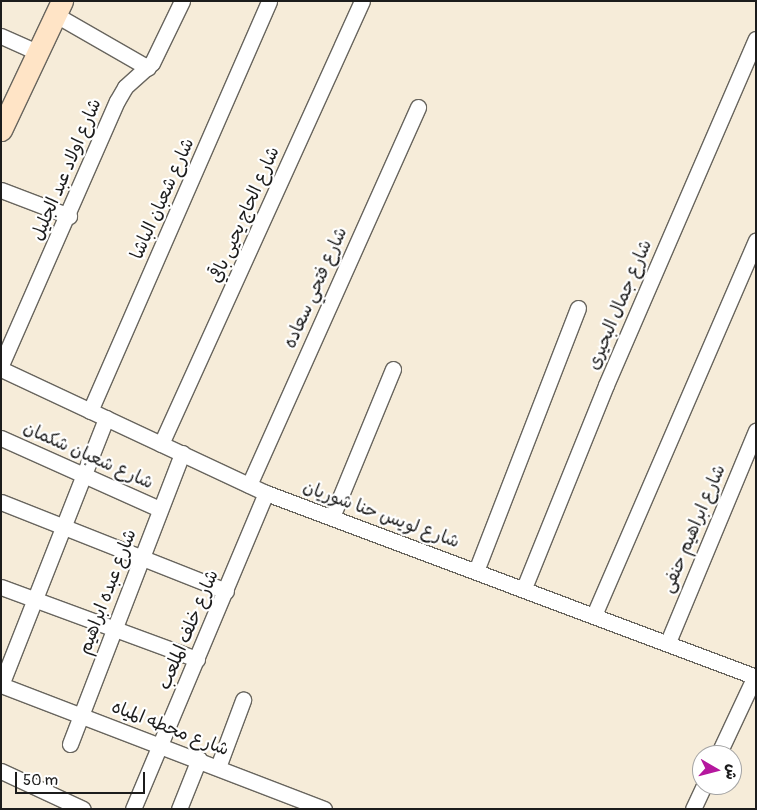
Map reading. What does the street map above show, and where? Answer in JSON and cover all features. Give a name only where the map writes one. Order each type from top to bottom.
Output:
[{"type":"main road","points":[[1,130],[59,8]]},
{"type":"street","name":"شارع اولاد عبد الجليل","points":[[1,365],[69,216],[117,101],[125,87],[148,68],[182,1]]},
{"type":"street","name":"شارع شعبان الباشا","points":[[90,411],[270,1]]},
{"type":"street","name":"شارع الحاج يحيى باقي","points":[[161,444],[362,1]]},
{"type":"street","points":[[59,8],[148,68]]},
{"type":"street","points":[[1,36],[38,52]]},
{"type":"street","name":"شارع جمال البحيرى","points":[[524,588],[606,385],[756,39]]},
{"type":"street","name":"شارع فتحي سعاده","points":[[249,485],[418,107]]},
{"type":"street","points":[[1,190],[69,216]]},
{"type":"street","points":[[594,615],[756,240]]},
{"type":"street","points":[[476,571],[578,308]]},
{"type":"street","name":"شارع لويس حنا شوريان","points":[[1,369],[266,493],[755,676]]},
{"type":"street","points":[[332,518],[393,369]]},
{"type":"street","points":[[1,685],[8,646],[34,600],[106,418]]},
{"type":"street","name":"شارع ابراهيم حنفى","points":[[668,642],[756,431]]},
{"type":"street","name":"شارع شعبان شكمان","points":[[1,438],[160,509]]},
{"type":"street","name":"شارع عبده ابراهيم","points":[[70,744],[182,453]]},
{"type":"street","name":"شارع خلف الملعب","points":[[133,809],[266,493]]},
{"type":"street","points":[[1,502],[226,591]]},
{"type":"street","points":[[1,588],[197,659]]},
{"type":"street","points":[[723,745],[755,676]]},
{"type":"street","name":"شارع محطه المياه","points":[[1,685],[324,809]]},
{"type":"street","points":[[218,767],[242,700]]},
{"type":"street","points":[[179,809],[199,760]]},
{"type":"street","points":[[1,771],[82,809]]},
{"type":"street","points":[[693,809],[699,795]]}]
